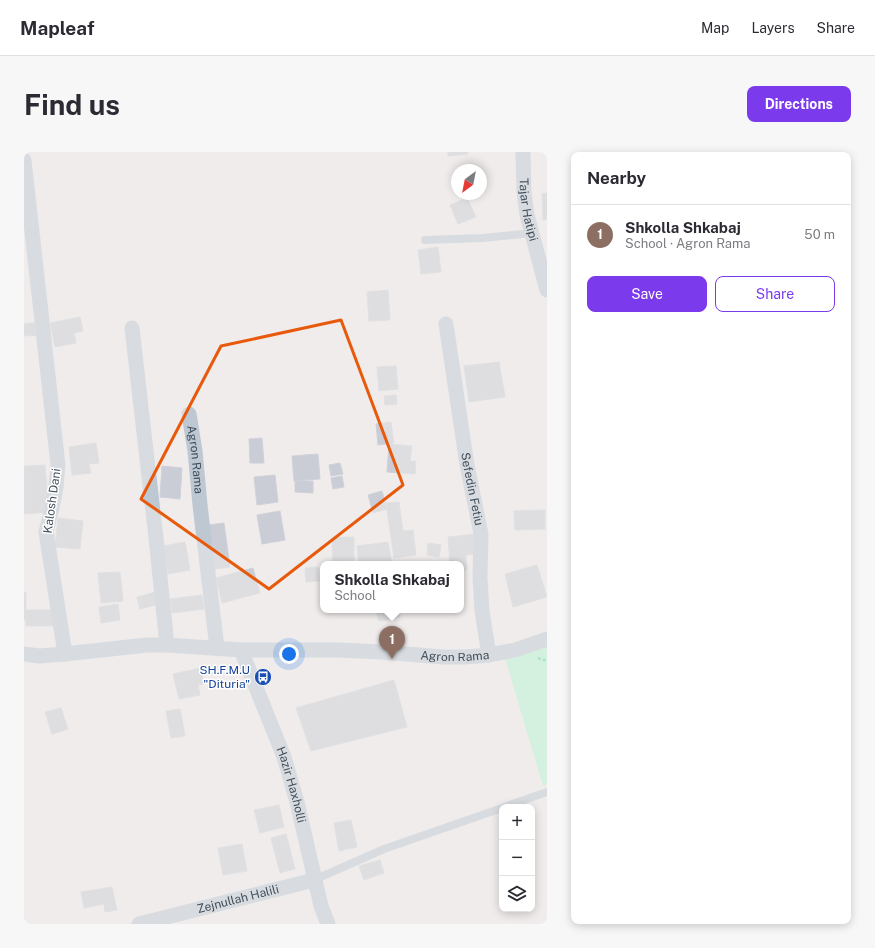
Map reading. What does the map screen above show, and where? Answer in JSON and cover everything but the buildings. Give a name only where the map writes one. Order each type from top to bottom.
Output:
[{"type":"street","name":"Tajar Hatipi","points":[[523,152],[524,192],[527,215],[547,290]]},
{"type":"street","name":"Kalosh Dani","points":[[24,160],[58,465],[56,487],[46,532],[65,654]]},
{"type":"street","name":"Sefedin Fetiu","points":[[446,324],[468,465],[481,534],[480,577],[482,611],[489,655]]},
{"type":"street","points":[[132,328],[167,645]]},
{"type":"street","name":"Agron Rama","points":[[189,414],[218,648]]},
{"type":"street","name":"Agron Rama","points":[[24,654],[39,656],[147,645],[167,645],[241,650],[338,650],[466,657],[489,655],[515,650],[547,639]]},
{"type":"street","name":"Hazir Haxholli","points":[[241,650],[284,757],[297,802],[314,880],[321,906],[328,924]]},
{"type":"street","name":"Zejnullah Halili","points":[[139,924],[314,880]]},
{"type":"lane","points":[[425,240],[483,238],[532,233]]},
{"type":"lane","points":[[512,804],[547,792]]},
{"type":"lane","points":[[314,880],[384,849],[499,808]]},
{"type":"highlighted area","points":[[341,320],[403,485],[269,589],[141,499],[221,346]]},
{"type":"green space","points":[[547,645],[547,784],[543,786],[505,658]]},
{"type":"place","name":"Shkolla Shkabaj","points":[[392,659]]},
{"type":"place","name":"SH.F.M.U \"Dituria\"","points":[[263,677]]}]
